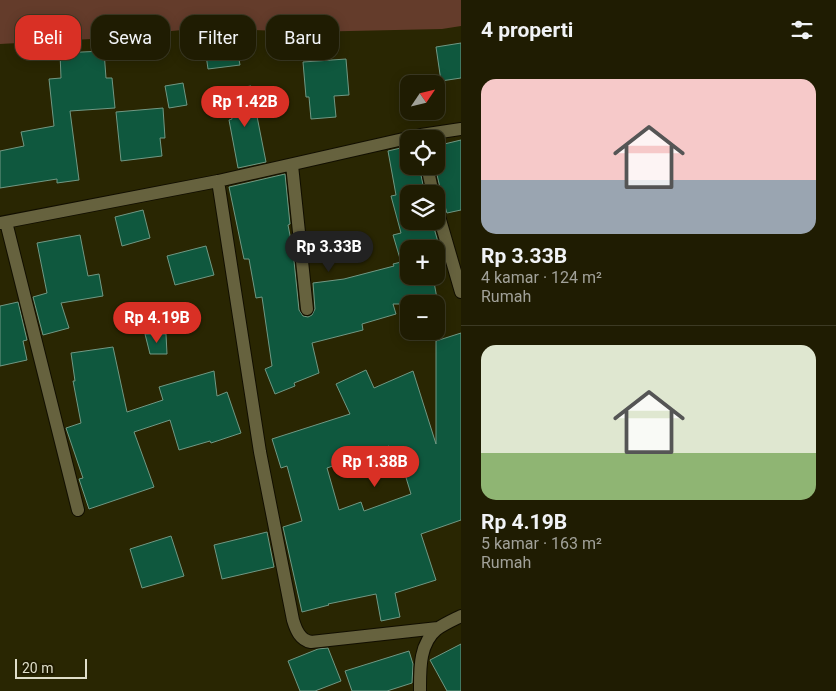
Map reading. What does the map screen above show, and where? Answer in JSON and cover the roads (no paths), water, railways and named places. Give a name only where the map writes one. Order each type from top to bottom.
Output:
[{"type":"street","points":[[445,133],[461,130]]},
{"type":"street","points":[[78,510],[3,223],[218,181],[400,142]]},
{"type":"street","points":[[292,165],[307,309]]},
{"type":"street","points":[[218,181],[260,452],[296,630],[301,637],[311,642],[438,628]]},
{"type":"street","points":[[443,230],[461,292]]},
{"type":"street","points":[[420,691],[421,659],[425,646],[438,628],[461,616]]}]
